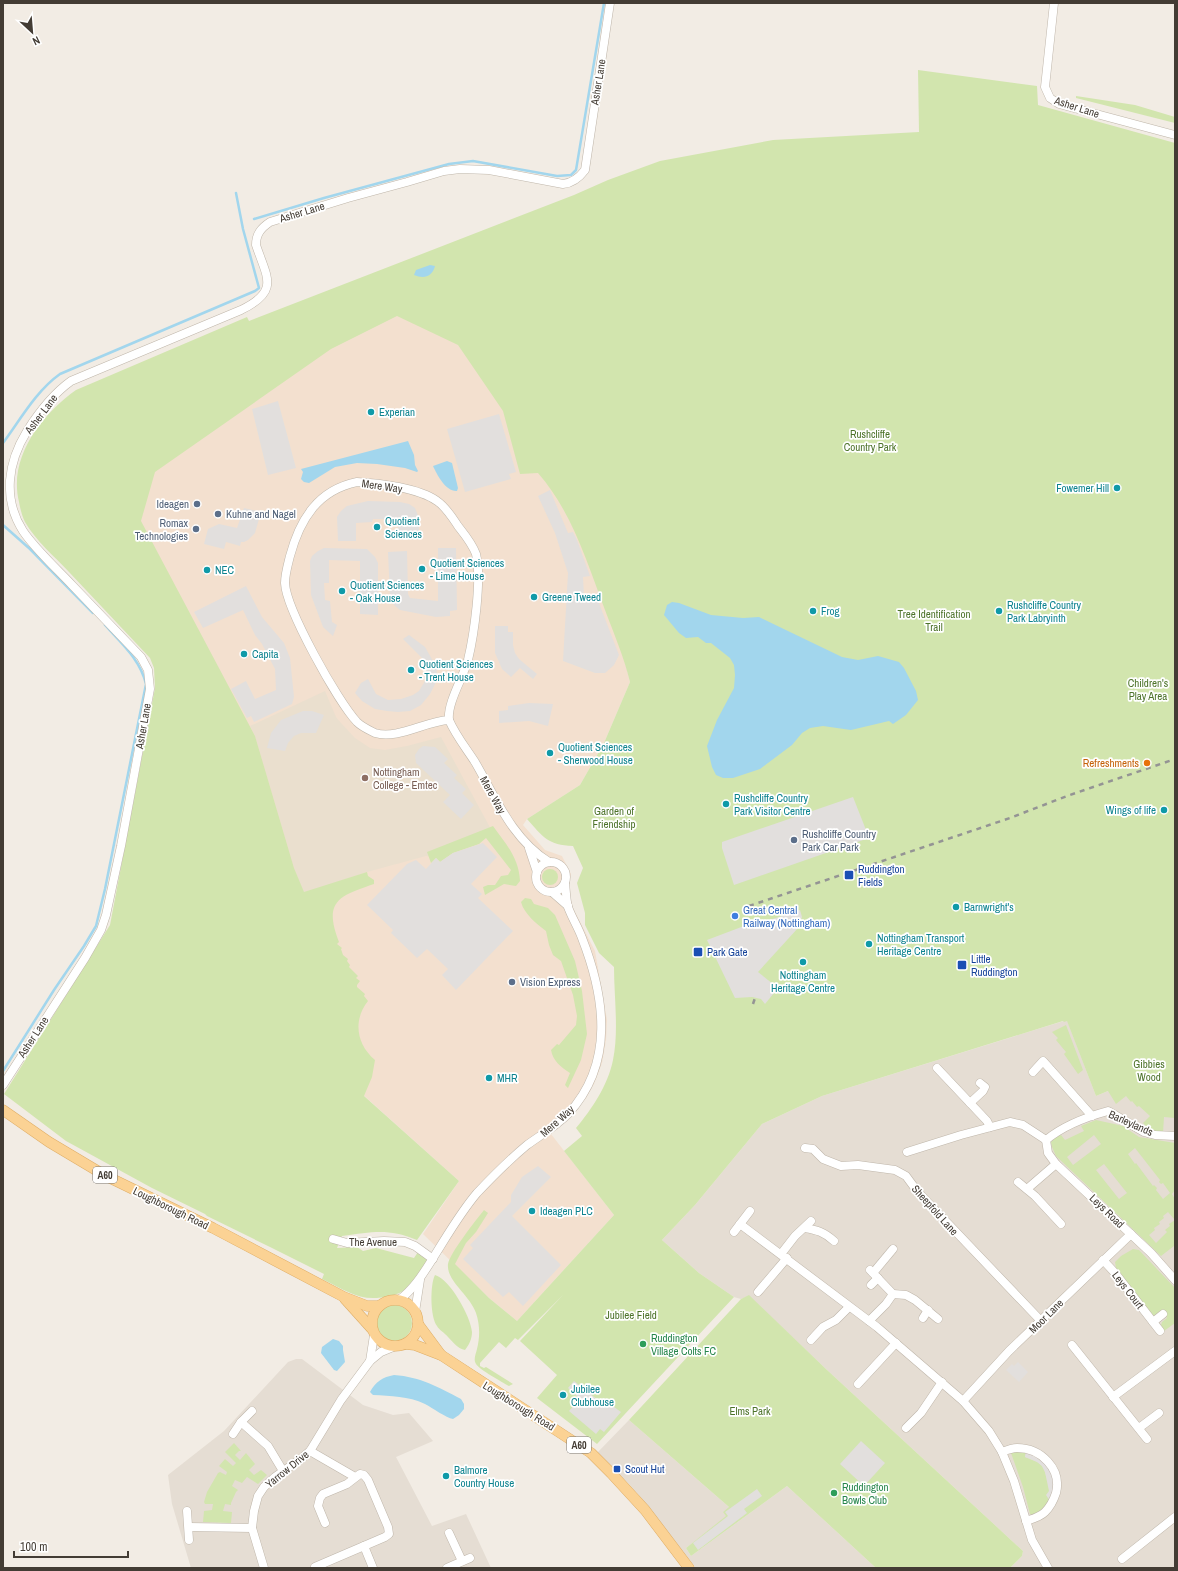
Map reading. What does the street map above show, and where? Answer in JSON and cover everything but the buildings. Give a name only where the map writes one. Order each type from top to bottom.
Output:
[{"type":"main road","name":"Loughborough Road","points":[[3,1110],[49,1142],[106,1176],[213,1228],[344,1297],[367,1306],[378,1306]]},
{"type":"main road","name":"Loughborough Road","points":[[344,1297],[373,1332]]},
{"type":"main road","name":"A60","points":[[378,1306],[384,1302],[399,1300]]},
{"type":"main road","points":[[399,1300],[411,1306],[415,1312]]},
{"type":"main road","points":[[373,1332],[371,1321],[378,1306]]},
{"type":"main road","name":"A60","points":[[415,1312],[418,1324]]},
{"type":"main road","name":"Loughborough Road","points":[[418,1324],[441,1355]]},
{"type":"main road","points":[[405,1344],[411,1340],[416,1333],[418,1324]]},
{"type":"main road","name":"A60","points":[[373,1332],[379,1341],[386,1345],[393,1347],[405,1344]]},
{"type":"main road","name":"Loughborough Road","points":[[405,1344],[416,1345],[441,1355],[591,1453],[645,1510],[688,1568]]},
{"type":"street","name":"Asher Lane","points":[[3,1085],[85,958],[101,930],[106,915],[121,846],[150,690],[148,670],[141,657],[23,531],[10,495],[10,477],[16,453],[23,438],[50,399],[71,381],[242,310],[261,299],[267,289],[268,279],[256,245],[256,240],[260,230],[270,222],[444,171],[460,169],[489,170],[563,184],[570,183],[580,176],[585,170],[610,3]]},
{"type":"street","name":"Asher Lane","points":[[1054,3],[1045,87],[1050,98],[1059,104],[1175,135]]},
{"type":"street","name":"Mere Way","points":[[449,720],[436,721],[396,734],[377,733],[365,728],[350,714],[326,675],[306,638],[287,593],[285,583],[287,569],[294,544],[304,520],[326,495],[337,488],[358,482],[374,483],[393,486],[436,500],[446,509],[473,547],[478,567],[475,626],[468,660],[452,702],[449,720],[454,733],[474,761],[502,812],[529,847],[549,862]]},
{"type":"street","name":"Mere Way","points":[[529,847],[537,872]]},
{"type":"street","points":[[549,862],[556,863],[563,868],[566,878],[565,883],[562,888],[552,892],[541,888],[537,879],[537,872],[542,865],[549,862]]},
{"type":"street","name":"Mere Way","points":[[399,1300],[421,1279],[476,1195],[506,1162],[547,1132],[568,1113],[581,1097],[593,1075],[602,1034],[601,1010],[589,960],[582,938],[568,906],[565,883]]},
{"type":"street","name":"Mere Way","points":[[552,892],[568,906]]},
{"type":"street","points":[[1033,1072],[1043,1062],[1092,1116]]},
{"type":"street","points":[[937,1068],[987,1121],[990,1127]]},
{"type":"street","points":[[970,1103],[983,1091],[985,1087],[980,1083]]},
{"type":"street","name":"Barleylands","points":[[1046,1140],[1054,1134],[1092,1116],[1108,1111],[1144,1132],[1155,1135],[1175,1136]]},
{"type":"street","points":[[907,1152],[1010,1122],[1023,1125],[1046,1140]]},
{"type":"street","name":"Leys Road","points":[[1046,1140],[1048,1152],[1056,1164],[1151,1252],[1175,1280]]},
{"type":"street","name":"Sheepfold Lane","points":[[805,1148],[813,1150],[829,1163],[841,1166],[858,1165],[888,1168],[906,1176],[917,1192],[1041,1321]]},
{"type":"street","points":[[1027,1190],[1056,1164]]},
{"type":"street","points":[[1018,1182],[1061,1224]]},
{"type":"street","points":[[734,1232],[750,1211]]},
{"type":"street","points":[[758,1292],[784,1256],[795,1236],[811,1221]]},
{"type":"street","points":[[740,1224],[869,1321],[963,1401],[989,1431],[1002,1452],[1014,1481],[1026,1521],[1036,1547],[1048,1568]]},
{"type":"street","points":[[805,1228],[818,1230],[826,1234],[834,1241]]},
{"type":"street","name":"Moor Lane","points":[[963,1401],[1009,1352],[1131,1234]]},
{"type":"street","name":"The Avenue","points":[[333,1239],[347,1243],[384,1241],[405,1242],[415,1246],[433,1259]]},
{"type":"street","points":[[871,1285],[874,1274],[893,1249]]},
{"type":"street","name":"Leys Court","points":[[1103,1260],[1115,1273],[1160,1332]]},
{"type":"street","points":[[874,1274],[893,1294],[906,1294],[938,1318]]},
{"type":"street","name":"Mere Way","points":[[415,1312],[421,1279]]},
{"type":"street","points":[[869,1321],[886,1304],[893,1294]]},
{"type":"street","points":[[811,1340],[823,1327],[836,1320],[849,1307]]},
{"type":"street","points":[[923,1318],[928,1310]]},
{"type":"street","points":[[1153,1322],[1163,1314]]},
{"type":"street","points":[[370,1361],[373,1332]]},
{"type":"street","points":[[858,1384],[896,1343]]},
{"type":"street","points":[[1072,1345],[1147,1439]]},
{"type":"street","points":[[370,1361],[381,1352],[393,1347]]},
{"type":"street","points":[[1113,1397],[1175,1351]]},
{"type":"street","name":"Yarrow Drive","points":[[264,1568],[252,1528],[257,1499],[264,1487],[310,1451],[341,1400],[370,1361]]},
{"type":"street","points":[[906,1428],[921,1413],[942,1382]]},
{"type":"street","points":[[233,1434],[241,1422],[252,1411]]},
{"type":"street","points":[[1139,1428],[1159,1413]]},
{"type":"street","points":[[241,1422],[268,1446],[283,1471]]},
{"type":"street","points":[[1002,1452],[1019,1448],[1038,1453],[1050,1463],[1057,1476],[1057,1491],[1049,1508],[1039,1516],[1026,1521]]},
{"type":"street","points":[[310,1451],[355,1477]]},
{"type":"street","points":[[315,1567],[388,1536],[390,1531],[366,1477],[360,1474],[347,1484],[323,1494],[320,1498],[318,1506],[325,1523]]},
{"type":"street","points":[[187,1511],[189,1540]]},
{"type":"street","points":[[1122,1559],[1175,1517]]},
{"type":"street","points":[[189,1527],[252,1528]]},
{"type":"street","points":[[449,1533],[462,1561]]},
{"type":"street","points":[[364,1546],[373,1568]]},
{"type":"street","points":[[447,1568],[470,1558]]},
{"type":"shaded area","points":[[411,303],[457,322],[529,438],[596,574],[616,626],[630,682],[604,743],[580,785],[527,819],[523,825],[545,850],[562,856],[571,874],[569,882],[570,897],[573,908],[595,951],[607,1020],[606,1040],[602,1063],[594,1084],[586,1098],[570,1117],[551,1134],[614,1215],[517,1321],[489,1298],[423,1234],[459,1181],[361,1093],[127,523],[152,445]]},
{"type":"shaded area","points":[[278,401],[296,468],[268,475],[252,409]]},
{"type":"shaded area","points":[[499,414],[516,472],[509,474],[511,479],[465,492],[447,429]]},
{"type":"shaded area","points":[[550,490],[568,533],[573,532],[577,540],[590,576],[583,577],[584,596],[593,596],[597,598],[619,655],[614,665],[605,673],[595,673],[563,661],[568,573],[555,533],[538,496]]},
{"type":"shaded area","points":[[368,501],[400,502],[409,504],[415,508],[419,518],[419,531],[398,531],[398,523],[388,524],[388,519],[373,519],[372,522],[356,523],[356,541],[338,541],[337,517],[341,511],[347,506]]},
{"type":"shaded area","points":[[244,508],[261,512],[255,533],[248,540],[241,542],[240,546],[226,542],[224,549],[204,544],[208,529],[219,524],[237,528]]},
{"type":"shaded area","points":[[324,548],[367,549],[375,557],[378,563],[378,615],[360,614],[360,561],[329,560],[329,583],[324,583],[325,600],[330,601],[332,622],[337,625],[333,636],[323,627],[311,595],[310,561],[312,556]]},
{"type":"shaded area","points":[[438,548],[456,548],[457,610],[450,611],[450,616],[436,617],[400,610],[394,605],[390,597],[388,552],[407,551],[408,594],[410,598],[438,601]]},
{"type":"shaded area","points":[[246,586],[262,617],[284,643],[290,658],[294,697],[292,704],[254,722],[251,716],[247,718],[231,689],[246,681],[255,699],[276,690],[275,669],[262,644],[255,635],[243,610],[203,628],[194,612]]},
{"type":"shaded area","points":[[495,626],[508,626],[508,632],[513,632],[513,645],[515,653],[519,659],[537,674],[533,679],[520,668],[511,677],[502,669],[495,653]]},
{"type":"shaded area","points":[[409,635],[425,647],[437,668],[436,682],[430,694],[421,705],[410,711],[398,712],[375,709],[362,701],[355,693],[361,683],[368,679],[376,694],[388,700],[401,699],[413,695],[419,691],[425,681],[426,667],[424,660],[403,639]]},
{"type":"shaded area","name":"Nottingham College - Emtec","points":[[325,691],[336,717],[355,738],[370,748],[385,750],[441,737],[493,833],[432,857],[426,856],[367,872],[304,893],[294,868],[255,736],[250,726]]},
{"type":"shaded area","points":[[529,703],[553,704],[548,726],[529,721],[499,723],[499,711],[508,710],[508,706]]},
{"type":"shaded area","points":[[303,711],[312,711],[324,715],[316,733],[301,733],[294,736],[288,743],[285,751],[267,748],[271,733],[281,720]]},
{"type":"shaded area","points":[[423,746],[435,747],[448,759],[444,763],[457,775],[454,778],[466,789],[462,793],[474,805],[461,819],[443,802],[450,795],[416,763],[415,755]]},
{"type":"shaded area","name":"Rushcliffe Country Park Car Park","points":[[853,797],[868,835],[866,839],[734,885],[722,848],[722,842]]},
{"type":"shaded area","points":[[483,843],[497,857],[471,884],[482,894],[478,898],[513,931],[456,990],[442,975],[448,969],[427,949],[417,958],[391,933],[393,930],[367,905],[407,864],[416,860],[426,869],[436,858],[440,862],[453,853]]},
{"type":"shaded area","points":[[800,910],[802,917],[798,928],[758,972],[778,988],[765,1004],[761,999],[752,997],[735,998],[707,940],[744,926],[745,928]]},
{"type":"shaded area","points":[[1067,1020],[1096,1096],[1123,1085],[1175,1108],[1175,1568],[1010,1568],[1022,1556],[1023,1551],[749,1296],[741,1299],[734,1297],[699,1273],[662,1240],[695,1205],[762,1124],[822,1096]]},
{"type":"shaded area","points":[[538,1166],[551,1177],[512,1216],[561,1265],[523,1306],[509,1292],[503,1297],[463,1259],[473,1248],[470,1245],[511,1202],[511,1195],[522,1177]]},
{"type":"shaded area","points":[[296,1359],[302,1359],[363,1405],[393,1415],[409,1413],[433,1441],[396,1457],[432,1526],[466,1514],[491,1568],[191,1568],[172,1504],[168,1475],[224,1431],[288,1362]]},
{"type":"shaded area","points":[[1018,1362],[1028,1372],[1019,1382],[1006,1370],[1012,1364],[1014,1366]]},
{"type":"shaded area","points":[[574,1381],[603,1404],[605,1401],[621,1412],[604,1432],[600,1429],[596,1434],[569,1411],[580,1399],[568,1388]]},
{"type":"shaded area","points":[[629,1420],[729,1507],[727,1516],[686,1548],[691,1556],[787,1486],[876,1568],[696,1568],[643,1500],[597,1453]]},
{"type":"shaded area","points":[[861,1441],[885,1463],[864,1486],[840,1464]]},
{"type":"shaded area","points":[[1026,1452],[1045,1463],[1053,1478],[1054,1486],[1050,1501],[1046,1495],[1049,1491],[1045,1472],[1042,1466],[1037,1462],[1025,1457]]},
{"type":"shaded area","points":[[757,1489],[762,1496],[744,1509],[747,1513],[698,1550],[693,1543],[728,1516],[725,1512]]},
{"type":"green space","name":"Rushcliffe Country Park","points":[[918,70],[1037,86],[1038,105],[1175,143],[1175,1118],[1164,1117],[1163,1133],[1149,1129],[1143,1123],[1150,1116],[1139,1106],[1137,1107],[1132,1101],[1131,1102],[1126,1096],[1116,1104],[1108,1091],[1096,1096],[1067,1021],[1063,1021],[822,1096],[762,1124],[695,1205],[662,1240],[699,1273],[734,1297],[597,1444],[537,1398],[557,1375],[520,1341],[563,1295],[518,1340],[515,1338],[506,1348],[499,1342],[480,1363],[480,1366],[484,1368],[486,1367],[513,1384],[509,1386],[486,1373],[476,1364],[475,1358],[479,1336],[479,1326],[476,1313],[469,1300],[454,1282],[448,1270],[450,1259],[458,1245],[484,1210],[488,1213],[476,1232],[466,1243],[455,1264],[489,1298],[517,1321],[614,1215],[564,1151],[582,1136],[576,1128],[599,1096],[611,1069],[616,1037],[614,967],[599,953],[585,925],[585,913],[577,883],[583,868],[573,846],[552,842],[537,831],[527,819],[580,785],[604,743],[630,682],[622,655],[578,538],[560,504],[538,473],[520,474],[503,411],[458,345],[397,316],[331,349],[155,472],[141,521],[255,736],[294,868],[304,892],[367,872],[368,876],[374,880],[374,884],[352,892],[337,902],[333,917],[334,928],[339,942],[337,944],[342,948],[343,955],[348,959],[347,961],[350,965],[349,967],[358,976],[356,978],[360,981],[357,987],[365,994],[364,996],[368,1001],[360,1016],[359,1032],[360,1039],[364,1047],[375,1060],[372,1077],[364,1096],[459,1181],[417,1240],[389,1232],[372,1232],[342,1236],[337,1248],[357,1247],[363,1251],[376,1248],[414,1258],[418,1252],[428,1259],[412,1284],[407,1289],[394,1295],[370,1298],[354,1295],[322,1279],[324,1274],[152,1188],[66,1141],[4,1094],[110,925],[155,688],[154,668],[150,658],[29,529],[20,507],[17,485],[18,469],[23,453],[40,424],[51,411],[76,390],[247,317],[249,321],[574,195],[608,180],[660,161],[773,140],[919,132]]},
{"type":"green space","points":[[1076,96],[1135,105],[1175,117],[1175,123],[1076,98]]},
{"type":"green space","points":[[493,826],[507,845],[517,865],[520,881],[516,886],[504,884],[485,895],[483,887],[495,885],[501,876],[508,875],[511,870],[486,838],[479,844],[453,853],[440,862],[436,858],[431,863],[427,852]]},
{"type":"green space","points":[[547,869],[553,869],[558,874],[556,883],[553,885],[547,885],[542,880],[542,874]]},
{"type":"green space","points":[[525,898],[531,899],[534,904],[548,908],[555,915],[575,961],[582,991],[587,1034],[581,1060],[568,1088],[565,1085],[570,1073],[556,1061],[551,1050],[557,1044],[559,1045],[576,1025],[577,1016],[573,995],[561,961],[553,955],[546,931],[525,911],[521,902]]},
{"type":"green space","points":[[1066,1025],[1083,1070],[1078,1074],[1064,1054],[1066,1052],[1056,1040],[1058,1038],[1052,1032]]},
{"type":"green space","points":[[1096,1120],[1123,1126],[1139,1137],[1175,1143],[1175,1190],[1172,1194],[1175,1199],[1174,1209],[1175,1220],[1175,1247],[1174,1246],[1161,1256],[1056,1156],[1051,1142],[1056,1137],[1061,1135],[1065,1140],[1084,1131],[1081,1126]],"holes":[[[1094,1135],[1101,1144],[1073,1165],[1067,1157]],[[1135,1148],[1160,1180],[1159,1182],[1161,1184],[1163,1183],[1170,1193],[1163,1199],[1156,1190],[1157,1188],[1154,1185],[1153,1186],[1128,1154]],[[1104,1164],[1127,1193],[1119,1199],[1096,1170]],[[1168,1212],[1175,1220],[1169,1224],[1170,1226],[1165,1230],[1167,1232],[1156,1243],[1149,1235],[1155,1230],[1154,1228],[1160,1224],[1159,1222]]]},
{"type":"green space","points":[[1133,1249],[1139,1250],[1175,1288],[1175,1323],[1164,1331],[1161,1325],[1167,1318],[1162,1311],[1156,1316],[1152,1316],[1116,1268],[1115,1262],[1121,1256]]},
{"type":"green space","points":[[435,1275],[447,1283],[459,1299],[468,1317],[472,1335],[465,1350],[456,1345],[439,1329],[435,1322],[432,1308],[432,1286]]},
{"type":"green space","name":"Elms Park","points":[[749,1295],[826,1369],[1023,1551],[1022,1556],[1010,1568],[876,1568],[787,1486],[691,1556],[686,1548],[726,1516],[723,1512],[729,1507],[629,1420],[741,1299]]},
{"type":"green space","points":[[397,1305],[407,1310],[411,1316],[411,1330],[407,1336],[401,1340],[391,1341],[381,1336],[377,1330],[376,1320],[381,1310],[387,1306]]},
{"type":"green space","points":[[234,1443],[241,1451],[235,1455],[240,1460],[246,1453],[255,1464],[249,1470],[254,1475],[261,1470],[267,1475],[258,1484],[247,1477],[242,1483],[235,1480],[232,1486],[238,1490],[231,1505],[225,1504],[223,1511],[232,1512],[231,1523],[203,1522],[204,1511],[212,1510],[213,1504],[205,1504],[204,1502],[207,1492],[218,1473],[220,1472],[226,1475],[227,1472],[219,1466],[225,1459],[233,1466],[236,1463],[225,1452]]},
{"type":"green space","points":[[1026,1452],[1025,1457],[1040,1464],[1046,1474],[1050,1500],[1046,1507],[1034,1516],[1030,1514],[1023,1487],[1011,1453]]},
{"type":"water","points":[[430,265],[435,266],[430,275],[421,277],[414,275],[416,270]]},
{"type":"water","points":[[408,441],[414,455],[417,472],[405,468],[357,463],[335,467],[309,483],[304,482],[301,479],[303,472],[301,469]]},
{"type":"water","points":[[447,461],[452,463],[458,488],[457,491],[453,491],[446,486],[439,478],[433,466]]},
{"type":"water","points":[[672,602],[679,603],[711,615],[743,618],[759,617],[842,657],[858,660],[878,656],[899,662],[904,668],[916,691],[918,700],[906,715],[893,724],[889,721],[851,730],[823,726],[810,728],[802,733],[792,745],[760,769],[733,778],[723,778],[716,775],[712,767],[707,746],[717,720],[734,688],[734,665],[730,658],[711,643],[706,643],[698,637],[686,638],[679,633],[664,615],[667,605]]},
{"type":"water","points":[[333,1339],[339,1341],[343,1346],[345,1362],[337,1371],[334,1370],[321,1353],[322,1347]]},
{"type":"water","points":[[394,1375],[421,1380],[437,1387],[461,1399],[464,1404],[464,1409],[453,1419],[419,1401],[399,1397],[373,1395],[370,1392],[374,1385],[380,1380]]},
{"type":"waterway","points":[[254,219],[324,198],[449,164],[473,161],[557,176],[571,175],[576,170],[604,3]]},
{"type":"waterway","points":[[3,443],[36,397],[60,374],[259,288],[243,229],[236,193]]},
{"type":"waterway","points":[[3,525],[30,549],[93,613]]},
{"type":"waterway","points":[[3,1071],[96,926],[105,889],[146,684],[135,659],[105,625]]},
{"type":"railway","points":[[749,906],[1010,818],[1067,796],[1175,759]]},
{"type":"railway","points":[[753,1004],[755,998]]},
{"type":"place","name":"Experian","points":[[371,412]]},
{"type":"place","name":"Fowemer Hill","points":[[1117,488]]},
{"type":"place","name":"Ideagen","points":[[197,504]]},
{"type":"place","name":"Kuhne and Nagel","points":[[218,514]]},
{"type":"place","name":"Quotient Sciences","points":[[377,527]]},
{"type":"place","name":"Romax Technologies","points":[[196,529]]},
{"type":"place","name":"Quotient Sciences - Lime House","points":[[422,569]]},
{"type":"place","name":"NEC","points":[[207,570]]},
{"type":"place","name":"Quotient Sciences - Oak House","points":[[342,591]]},
{"type":"place","name":"Greene Tweed","points":[[534,597]]},
{"type":"place","name":"Frog","points":[[813,611]]},
{"type":"place","name":"Rushcliffe Country Park Labryinth","points":[[999,611]]},
{"type":"place","name":"Capita","points":[[244,654]]},
{"type":"place","name":"Quotient Sciences - Trent House","points":[[411,670]]},
{"type":"place","name":"Quotient Sciences - Sherwood House","points":[[550,753]]},
{"type":"place","name":"Refreshments","points":[[1147,763]]},
{"type":"place","name":"Nottingham College - Emtec","points":[[365,778]]},
{"type":"place","name":"Rushcliffe Country Park Visitor Centre","points":[[726,804]]},
{"type":"place","name":"Wings of life","points":[[1164,810]]},
{"type":"place","name":"Rushcliffe Country Park Car Park","points":[[794,840]]},
{"type":"place","name":"Ruddington Fields","points":[[849,875]]},
{"type":"place","name":"Barnwright's","points":[[956,907]]},
{"type":"place","name":"Great Central Railway (Nottingham)","points":[[735,916]]},
{"type":"place","name":"Nottingham Transport Heritage Centre","points":[[869,944]]},
{"type":"place","name":"Park Gate","points":[[698,952]]},
{"type":"place","name":"Nottingham Heritage Centre","points":[[803,962]]},
{"type":"place","name":"Little Ruddington","points":[[962,965]]},
{"type":"place","name":"Vision Express","points":[[512,982]]},
{"type":"place","name":"MHR","points":[[489,1078]]},
{"type":"place","name":"Ideagen PLC","points":[[532,1211]]},
{"type":"place","name":"Ruddington Village Colts FC","points":[[643,1344]]},
{"type":"place","name":"Jubilee Clubhouse","points":[[563,1395]]},
{"type":"place","name":"Scout Hut","points":[[617,1469]]},
{"type":"place","name":"Balmore Country House","points":[[446,1476]]},
{"type":"place","name":"Ruddington Bowls Club","points":[[834,1493]]},
{"type":"park label","name":"Tree Identification Trail","points":[[934,620]]},
{"type":"park label","name":"Children's Play Area","points":[[1148,689]]},
{"type":"park label","name":"Garden of Friendship","points":[[614,817]]},
{"type":"park label","name":"Gibbies Wood","points":[[1149,1070]]},
{"type":"park label","name":"Jubilee Field","points":[[631,1315]]}]
